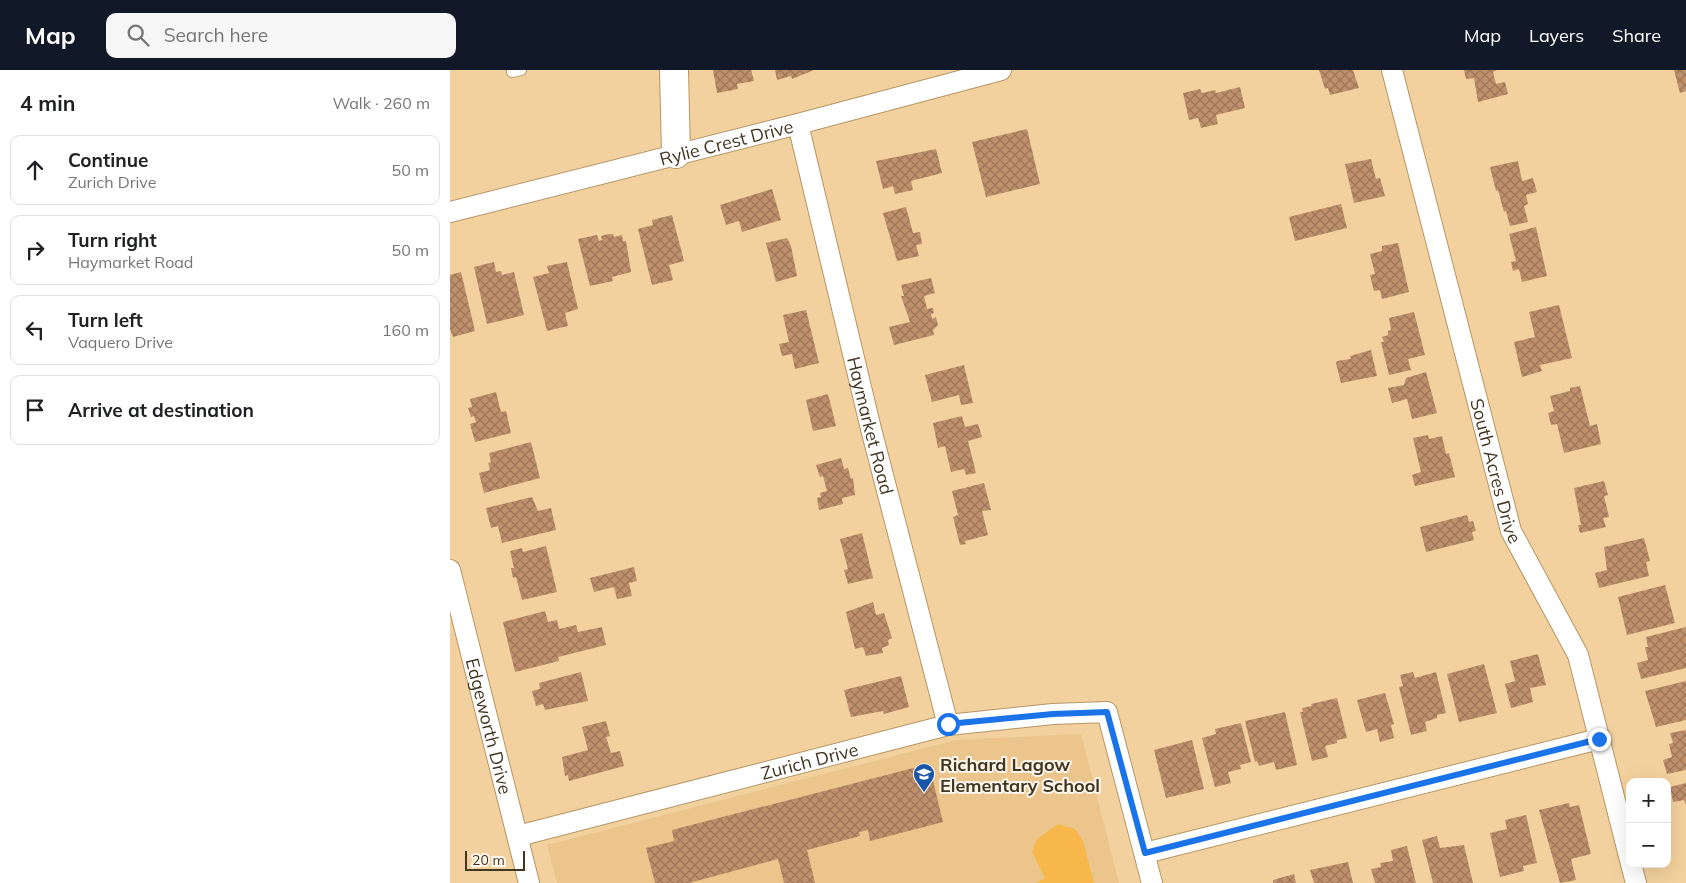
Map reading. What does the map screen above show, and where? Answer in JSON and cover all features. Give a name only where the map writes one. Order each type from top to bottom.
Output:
[{"type":"street","points":[[674,70],[676,154]]},
{"type":"street","name":"Rylie Crest Drive","points":[[450,212],[798,124],[1001,70]]},
{"type":"street","name":"South Acres Drive","points":[[1392,70],[1511,531],[1578,656],[1626,844]]},
{"type":"street","name":"Haymarket Road","points":[[798,124],[871,429],[948,724]]},
{"type":"street","name":"Edgeworth Drive","points":[[450,570],[529,883]]},
{"type":"street","name":"Zurich Drive","points":[[518,836],[948,724],[1053,714],[1107,712],[1145,853]]},
{"type":"street","points":[[1152,883],[1145,853],[1599,739]]},
{"type":"street","points":[[1632,868],[1636,883]]},
{"type":"shaded area","name":"Richard Lagow Elementary School","points":[[1081,734],[1119,883],[557,883],[547,845],[956,740]]},
{"type":"shaded area","points":[[1058,824],[1075,829],[1083,841],[1094,883],[1036,883],[1045,878],[1032,852],[1037,839]]},
{"type":"building","points":[[713,70],[751,70],[754,81],[737,84],[738,89],[717,93]]},
{"type":"building","points":[[775,70],[814,70],[792,79],[791,76],[777,80]]},
{"type":"building","points":[[1319,70],[1353,70],[1359,88],[1330,95],[1328,88],[1325,89]]},
{"type":"building","points":[[1464,70],[1497,70],[1493,72],[1496,84],[1505,82],[1508,94],[1478,102],[1474,78],[1466,79]]},
{"type":"building","points":[[1674,70],[1686,70],[1686,91],[1680,93]]},
{"type":"building","points":[[1240,87],[1245,108],[1216,115],[1218,124],[1201,128],[1198,118],[1189,120],[1183,93],[1200,89],[1202,93],[1215,90],[1216,93]]},
{"type":"building","points":[[1027,129],[1040,184],[986,197],[972,142]]},
{"type":"building","points":[[936,149],[942,173],[911,181],[913,190],[895,194],[893,186],[883,189],[876,161]]},
{"type":"building","points":[[1371,159],[1376,179],[1380,178],[1385,196],[1354,203],[1345,164]]},
{"type":"building","points":[[1518,161],[1522,181],[1533,178],[1537,192],[1526,195],[1528,204],[1524,206],[1528,222],[1510,226],[1498,190],[1496,191],[1490,167]]},
{"type":"building","points":[[772,189],[781,220],[742,232],[739,221],[726,225],[720,205]]},
{"type":"building","points":[[1341,204],[1347,228],[1295,241],[1289,217]]},
{"type":"building","points":[[906,207],[913,233],[920,232],[922,244],[916,245],[919,256],[897,261],[883,213]]},
{"type":"building","points":[[672,215],[684,261],[669,265],[673,280],[652,285],[638,229],[653,225],[652,220]]},
{"type":"building","points":[[1536,227],[1547,276],[1522,282],[1519,269],[1513,271],[1511,262],[1516,261],[1509,234]]},
{"type":"building","points":[[613,234],[614,237],[622,235],[623,241],[626,241],[631,272],[612,277],[613,281],[590,286],[578,239],[597,235],[599,241],[602,240],[601,236]]},
{"type":"building","points":[[787,238],[791,246],[797,276],[776,282],[766,243]]},
{"type":"building","points":[[1398,243],[1409,292],[1382,299],[1380,290],[1374,291],[1370,275],[1375,274],[1370,254],[1382,251],[1382,246]]},
{"type":"building","points":[[494,262],[496,272],[501,271],[502,275],[514,272],[524,315],[487,324],[474,267]]},
{"type":"building","points":[[567,262],[578,309],[565,313],[568,326],[547,331],[533,277],[549,273],[547,266]]},
{"type":"building","points":[[461,272],[475,331],[453,337],[450,329],[450,275]]},
{"type":"building","points":[[931,278],[935,293],[924,296],[927,309],[933,308],[932,319],[936,317],[938,325],[933,330],[934,335],[894,345],[889,327],[910,322],[901,296],[904,296],[901,285]]},
{"type":"building","points":[[1559,305],[1572,358],[1540,365],[1542,371],[1522,377],[1514,342],[1535,337],[1529,312]]},
{"type":"building","points":[[806,310],[819,363],[795,369],[792,354],[782,356],[779,344],[789,342],[783,315]]},
{"type":"building","points":[[1414,312],[1425,355],[1408,359],[1411,370],[1389,375],[1381,342],[1384,342],[1382,337],[1388,335],[1388,331],[1391,330],[1389,318]]},
{"type":"building","points":[[1371,350],[1377,376],[1341,383],[1337,361],[1351,359],[1350,356]]},
{"type":"building","points":[[964,365],[973,403],[961,405],[959,395],[932,402],[925,375]]},
{"type":"building","points":[[1426,372],[1437,413],[1412,419],[1407,399],[1392,403],[1388,388],[1404,385],[1406,378]]},
{"type":"building","points":[[1580,386],[1590,426],[1597,424],[1601,444],[1564,453],[1557,424],[1551,425],[1548,413],[1554,411],[1550,396],[1570,391],[1570,388]]},
{"type":"building","points":[[496,392],[501,412],[506,411],[511,433],[475,442],[470,424],[476,422],[474,416],[471,417],[468,408],[472,407],[470,399]]},
{"type":"building","points":[[828,394],[836,426],[813,431],[806,400]]},
{"type":"building","points":[[962,416],[965,427],[978,424],[982,437],[968,441],[976,473],[966,475],[964,469],[951,472],[945,446],[938,448],[933,423]]},
{"type":"building","points":[[1428,435],[1429,439],[1442,436],[1446,454],[1449,453],[1455,477],[1415,486],[1412,475],[1421,472],[1413,438]]},
{"type":"building","points":[[531,442],[540,478],[484,493],[479,473],[490,470],[488,463],[491,462],[489,453]]},
{"type":"building","points":[[841,458],[844,469],[848,468],[851,479],[853,478],[855,495],[842,498],[843,504],[819,510],[817,498],[821,497],[820,493],[827,491],[823,476],[820,477],[816,465]]},
{"type":"building","points":[[1604,481],[1608,495],[1604,496],[1609,517],[1603,518],[1606,527],[1580,533],[1578,525],[1581,525],[1574,488]]},
{"type":"building","points":[[984,483],[991,510],[982,511],[988,535],[965,541],[966,544],[960,545],[953,517],[958,515],[952,491]]},
{"type":"building","points":[[532,497],[538,511],[551,508],[556,530],[502,543],[498,526],[491,528],[486,508]]},
{"type":"building","points":[[1467,515],[1469,522],[1473,521],[1476,531],[1472,532],[1474,540],[1426,552],[1420,527]]},
{"type":"building","points":[[862,533],[873,578],[848,584],[844,570],[848,569],[840,539]]},
{"type":"building","points":[[1644,538],[1650,561],[1646,562],[1649,576],[1599,588],[1595,573],[1607,570],[1604,547]]},
{"type":"building","points":[[546,546],[557,592],[522,600],[516,577],[513,578],[511,568],[514,568],[510,551],[522,548],[523,552]]},
{"type":"building","points":[[634,567],[637,581],[629,583],[632,596],[617,599],[614,587],[594,592],[590,578]]},
{"type":"building","points":[[1665,585],[1675,623],[1627,635],[1618,597]]},
{"type":"building","points":[[873,602],[876,615],[884,613],[892,638],[888,640],[889,645],[882,648],[883,653],[866,656],[863,647],[855,649],[846,612]]},
{"type":"building","points":[[545,611],[548,622],[557,620],[559,629],[576,625],[578,632],[602,627],[606,645],[558,657],[559,661],[515,672],[503,622]]},
{"type":"building","points":[[1686,627],[1686,668],[1641,679],[1637,663],[1648,660],[1645,647],[1648,647],[1646,637]]},
{"type":"building","points":[[1538,654],[1546,685],[1530,688],[1533,702],[1511,708],[1505,684],[1515,681],[1510,661]]},
{"type":"building","points":[[1484,664],[1497,713],[1459,722],[1447,674]]},
{"type":"building","points":[[581,672],[588,701],[545,710],[543,704],[536,706],[532,691],[540,689],[539,683]]},
{"type":"building","points":[[1413,672],[1415,678],[1436,672],[1446,713],[1437,715],[1437,718],[1425,722],[1427,731],[1411,735],[1399,687],[1403,686],[1400,675]]},
{"type":"building","points":[[901,676],[909,707],[884,714],[883,711],[851,717],[844,690]]},
{"type":"building","points":[[1686,681],[1686,720],[1656,727],[1645,691]]},
{"type":"building","points":[[1385,693],[1394,724],[1391,725],[1394,738],[1380,742],[1377,729],[1366,732],[1357,700]]},
{"type":"building","points":[[1337,698],[1347,738],[1337,740],[1337,743],[1325,746],[1328,757],[1312,761],[1300,712],[1303,712],[1302,708],[1312,706],[1311,704]]},
{"type":"building","points":[[1285,712],[1297,765],[1276,770],[1274,762],[1259,766],[1257,761],[1255,762],[1245,721]]},
{"type":"building","points":[[606,721],[610,736],[606,737],[611,753],[620,751],[624,766],[569,781],[568,775],[565,776],[562,757],[588,750],[582,727]]},
{"type":"building","points":[[1241,723],[1251,762],[1240,765],[1241,769],[1228,772],[1231,783],[1215,787],[1202,738],[1216,734],[1215,729]]},
{"type":"building","points":[[1686,730],[1686,770],[1667,774],[1663,760],[1672,757],[1669,744],[1673,743],[1670,733]]},
{"type":"building","points":[[1192,740],[1204,789],[1166,798],[1154,750]]},
{"type":"building","points":[[929,764],[943,822],[870,841],[868,830],[859,832],[860,836],[807,850],[815,883],[784,883],[778,859],[689,883],[655,883],[646,848],[674,841],[672,830]]},
{"type":"building","points":[[1686,783],[1686,805],[1684,800],[1673,802],[1671,787]]},
{"type":"building","points":[[1569,803],[1570,807],[1579,805],[1591,854],[1571,859],[1576,880],[1560,883],[1539,810]]},
{"type":"building","points":[[1526,815],[1537,863],[1523,866],[1524,871],[1500,877],[1490,833],[1507,829],[1505,820]]},
{"type":"building","points":[[1437,836],[1440,848],[1464,845],[1473,883],[1433,883],[1422,840]]},
{"type":"building","points":[[1407,846],[1416,883],[1375,883],[1371,869],[1381,867],[1380,863],[1393,861],[1391,850]]},
{"type":"building","points":[[1348,862],[1353,883],[1314,883],[1310,870]]},
{"type":"building","points":[[1294,874],[1296,883],[1273,883],[1273,880]]},
{"type":"place","name":"Richard Lagow Elementary School","points":[[924,793]]},
{"type":"route","points":[[948,724],[1053,714],[1107,712],[1145,853],[1599,739]]}]
